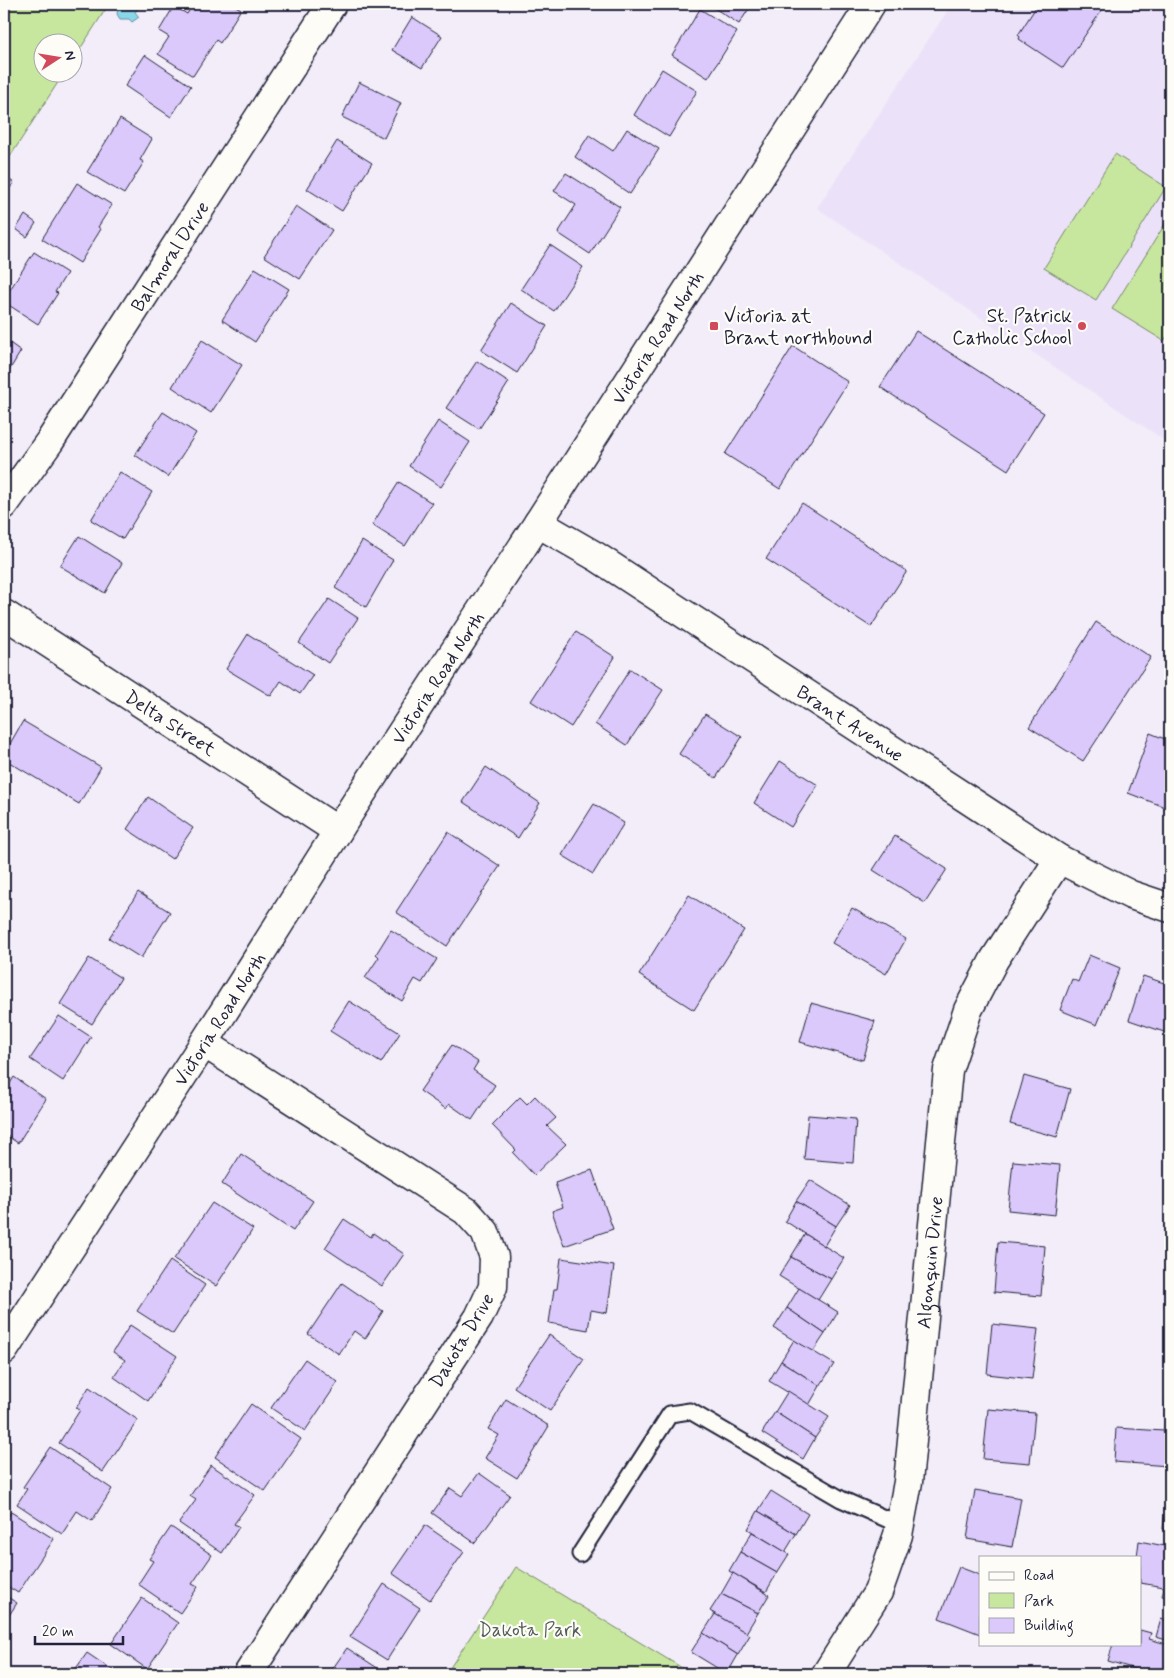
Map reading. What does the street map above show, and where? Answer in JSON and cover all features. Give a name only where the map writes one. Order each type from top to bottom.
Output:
[{"type":"street","name":"Balmoral Drive","points":[[4,505],[50,441],[332,4]]},
{"type":"street","name":"Victoria Road North","points":[[4,1350],[204,1043],[338,830],[872,4]]},
{"type":"street","name":"Brant Avenue","points":[[538,523],[605,562],[1059,858],[1131,895],[1170,908]]},
{"type":"street","name":"Delta Street","points":[[4,614],[338,830]]},
{"type":"street","name":"Algonquin Drive","points":[[826,1674],[878,1592],[900,1525],[908,1482],[948,1070],[968,1010],[994,960],[1059,858]]},
{"type":"street","name":"Dakota Drive","points":[[204,1043],[466,1211],[484,1232],[494,1258],[493,1287],[479,1316],[248,1674]]},
{"type":"lane","points":[[580,1554],[670,1414],[690,1411],[841,1500],[900,1525]]},
{"type":"shaded area","name":"St. Patrick Catholic School","points":[[952,4],[1170,4],[1170,444],[817,208]]},
{"type":"green space","points":[[4,4],[109,4],[82,46],[82,32],[32,32],[32,82],[58,82],[4,166]]},
{"type":"green space","points":[[1115,154],[1166,187],[1096,300],[1044,268]]},
{"type":"green space","points":[[1170,216],[1170,331],[1164,341],[1112,309]]},
{"type":"green space","name":"Dakota Park","points":[[516,1567],[692,1674],[446,1674]]},
{"type":"water","points":[[119,4],[152,4],[139,8],[135,12],[139,17],[132,22],[129,19],[120,19],[117,14]]},
{"type":"building","points":[[193,4],[232,4],[241,9],[220,43],[216,40],[193,76],[158,54],[169,37],[159,31],[174,6],[187,14]]},
{"type":"building","points":[[708,4],[752,4],[739,24]]},
{"type":"building","points":[[1038,4],[1106,4],[1063,68],[1019,39],[1018,35]]},
{"type":"building","points":[[700,9],[737,32],[708,78],[672,55]]},
{"type":"building","points":[[412,17],[442,36],[422,68],[392,50]]},
{"type":"building","points":[[145,55],[191,86],[171,117],[125,86]]},
{"type":"building","points":[[662,69],[697,91],[669,137],[634,115]]},
{"type":"building","points":[[359,82],[401,103],[384,138],[342,117]]},
{"type":"building","points":[[120,119],[152,139],[140,160],[144,162],[124,194],[87,172]]},
{"type":"building","points":[[627,129],[659,149],[630,194],[575,157],[589,135],[613,151]]},
{"type":"building","points":[[337,141],[372,163],[342,211],[307,189]]},
{"type":"building","points":[[566,173],[620,207],[590,254],[558,233],[576,205],[554,191]]},
{"type":"building","points":[[5,176],[14,183],[5,194],[4,193]]},
{"type":"building","points":[[77,183],[112,205],[98,227],[101,229],[80,263],[42,239]]},
{"type":"building","points":[[296,206],[332,230],[300,279],[264,256]]},
{"type":"building","points":[[25,215],[36,223],[27,237],[16,229]]},
{"type":"building","points":[[550,245],[583,267],[554,311],[521,289]]},
{"type":"building","points":[[34,252],[67,273],[55,292],[58,293],[38,324],[4,302],[4,299]]},
{"type":"building","points":[[255,268],[289,289],[255,342],[222,320]]},
{"type":"building","points":[[511,303],[547,326],[517,373],[481,350]]},
{"type":"building","points":[[916,331],[1044,413],[1008,470],[880,387]]},
{"type":"building","points":[[4,339],[21,351],[4,379]]},
{"type":"building","points":[[202,340],[242,365],[211,413],[172,387]]},
{"type":"building","points":[[793,346],[848,382],[780,489],[725,454]]},
{"type":"building","points":[[477,361],[509,382],[479,429],[446,408]]},
{"type":"building","points":[[163,412],[196,433],[168,477],[135,455]]},
{"type":"building","points":[[438,421],[470,442],[441,487],[409,466]]},
{"type":"building","points":[[120,472],[152,492],[123,539],[91,520]]},
{"type":"building","points":[[399,482],[432,503],[405,546],[372,525]]},
{"type":"building","points":[[802,503],[907,571],[871,627],[766,559]]},
{"type":"building","points":[[79,536],[122,563],[105,593],[60,566]]},
{"type":"building","points":[[362,541],[393,560],[366,607],[335,588]]},
{"type":"building","points":[[329,599],[358,618],[328,663],[299,643]]},
{"type":"building","points":[[1096,622],[1151,657],[1083,761],[1029,727]]},
{"type":"building","points":[[576,632],[615,657],[571,727],[531,701]]},
{"type":"building","points":[[248,634],[313,675],[300,694],[281,681],[271,696],[226,669]]},
{"type":"building","points":[[630,669],[663,690],[627,745],[595,724]]},
{"type":"building","points":[[705,714],[742,737],[716,778],[679,754]]},
{"type":"building","points":[[23,721],[101,767],[79,804],[4,759],[4,754]]},
{"type":"building","points":[[1150,733],[1170,741],[1170,809],[1128,793]]},
{"type":"building","points":[[780,761],[818,785],[791,827],[754,803]]},
{"type":"building","points":[[486,767],[540,803],[518,838],[463,802]]},
{"type":"building","points":[[148,797],[193,828],[172,859],[127,829]]},
{"type":"building","points":[[594,804],[624,823],[593,874],[562,855]]},
{"type":"building","points":[[448,832],[500,866],[447,946],[396,912]]},
{"type":"building","points":[[895,836],[947,869],[925,903],[873,870]]},
{"type":"building","points":[[138,892],[170,912],[141,958],[109,938]]},
{"type":"building","points":[[689,895],[744,930],[694,1010],[639,975]]},
{"type":"building","points":[[852,908],[906,939],[886,974],[832,943]]},
{"type":"building","points":[[391,930],[437,959],[422,983],[415,979],[402,1001],[365,978],[379,957],[376,954]]},
{"type":"building","points":[[1089,955],[1120,968],[1097,1025],[1060,1010],[1072,979],[1078,982]]},
{"type":"building","points":[[89,958],[121,978],[92,1024],[60,1004]]},
{"type":"building","points":[[1143,976],[1170,985],[1170,1034],[1129,1020]]},
{"type":"building","points":[[349,1001],[400,1033],[381,1063],[330,1031]]},
{"type":"building","points":[[811,1003],[875,1021],[863,1060],[800,1042]]},
{"type":"building","points":[[59,1016],[91,1037],[63,1081],[30,1059]]},
{"type":"building","points":[[452,1045],[478,1062],[473,1070],[495,1085],[472,1120],[449,1104],[446,1109],[420,1091]]},
{"type":"building","points":[[1024,1076],[1070,1089],[1057,1137],[1010,1124]]},
{"type":"building","points":[[14,1077],[46,1099],[18,1143],[4,1134],[4,1093]]},
{"type":"building","points":[[535,1096],[556,1118],[547,1126],[566,1144],[534,1175],[513,1153],[516,1150],[492,1125],[520,1097],[527,1104]]},
{"type":"building","points":[[808,1115],[856,1119],[853,1163],[804,1159]]},
{"type":"building","points":[[241,1154],[313,1201],[293,1231],[222,1184]]},
{"type":"building","points":[[1013,1161],[1060,1165],[1055,1215],[1008,1210]]},
{"type":"building","points":[[592,1170],[613,1229],[564,1246],[552,1211],[563,1207],[555,1183]]},
{"type":"building","points":[[810,1180],[850,1205],[836,1226],[796,1201]]},
{"type":"building","points":[[796,1201],[836,1226],[824,1246],[785,1221]]},
{"type":"building","points":[[212,1203],[253,1229],[216,1286],[174,1259]]},
{"type":"building","points":[[344,1219],[371,1237],[373,1233],[404,1254],[382,1286],[325,1248]]},
{"type":"building","points":[[805,1234],[844,1258],[831,1279],[791,1257]]},
{"type":"building","points":[[998,1242],[1045,1246],[1041,1296],[994,1292]]},
{"type":"building","points":[[791,1257],[831,1279],[818,1300],[779,1276]]},
{"type":"building","points":[[561,1258],[614,1266],[607,1313],[591,1310],[588,1330],[549,1323],[554,1289],[557,1289]]},
{"type":"building","points":[[170,1261],[205,1285],[173,1334],[137,1311]]},
{"type":"building","points":[[342,1283],[383,1311],[365,1339],[354,1331],[339,1354],[308,1334]]},
{"type":"building","points":[[799,1288],[838,1312],[825,1334],[787,1308]]},
{"type":"building","points":[[787,1308],[825,1334],[813,1352],[774,1328]]},
{"type":"building","points":[[992,1324],[1038,1329],[1032,1379],[987,1374]]},
{"type":"building","points":[[130,1325],[177,1356],[148,1401],[114,1377],[125,1360],[113,1352]]},
{"type":"building","points":[[549,1335],[584,1359],[550,1411],[514,1387]]},
{"type":"building","points":[[794,1340],[834,1364],[820,1386],[781,1361]]},
{"type":"building","points":[[305,1359],[338,1382],[305,1431],[271,1408]]},
{"type":"building","points":[[781,1361],[820,1386],[809,1405],[769,1381]]},
{"type":"building","points":[[89,1387],[138,1420],[103,1472],[59,1443],[80,1410],[76,1408]]},
{"type":"building","points":[[788,1391],[829,1417],[815,1438],[775,1412]]},
{"type":"building","points":[[506,1399],[549,1426],[517,1478],[485,1458],[499,1435],[488,1429]]},
{"type":"building","points":[[1166,1400],[1170,1400],[1169,1466],[1114,1462],[1116,1428],[1164,1431]]},
{"type":"building","points":[[251,1404],[301,1439],[265,1491],[215,1457]]},
{"type":"building","points":[[988,1409],[1035,1413],[1030,1463],[983,1459]]},
{"type":"building","points":[[775,1412],[815,1438],[803,1459],[762,1433]]},
{"type":"building","points":[[50,1447],[112,1489],[92,1521],[77,1511],[62,1534],[17,1504],[27,1489],[23,1487]]},
{"type":"building","points":[[211,1465],[255,1495],[234,1524],[239,1527],[222,1553],[179,1523],[196,1500],[190,1496]]},
{"type":"building","points":[[479,1473],[510,1495],[475,1543],[432,1513],[450,1488],[462,1496]]},
{"type":"building","points":[[1168,1485],[1170,1485],[1170,1530],[1163,1529]]},
{"type":"building","points":[[975,1490],[1021,1498],[1012,1547],[967,1539]]},
{"type":"building","points":[[771,1491],[808,1514],[796,1534],[758,1511]]},
{"type":"building","points":[[758,1511],[796,1534],[785,1552],[748,1529]]},
{"type":"building","points":[[11,1512],[54,1539],[18,1593],[4,1584],[4,1523]]},
{"type":"building","points":[[425,1525],[464,1552],[430,1600],[392,1573]]},
{"type":"building","points":[[171,1527],[212,1555],[192,1584],[198,1587],[180,1613],[138,1584],[153,1561],[149,1559]]},
{"type":"building","points":[[752,1532],[789,1554],[777,1573],[740,1552]]},
{"type":"building","points":[[1139,1541],[1170,1547],[1170,1598],[1162,1596],[1164,1587],[1142,1583],[1142,1556],[1137,1556]]},
{"type":"building","points":[[740,1552],[777,1573],[766,1592],[729,1571]]},
{"type":"building","points":[[959,1567],[979,1575],[979,1634],[939,1618]]},
{"type":"building","points":[[733,1573],[769,1595],[758,1613],[721,1594]]},
{"type":"building","points":[[384,1584],[420,1608],[387,1660],[350,1637]]},
{"type":"building","points":[[721,1594],[758,1613],[746,1633],[710,1611]]},
{"type":"building","points":[[4,1595],[17,1603],[4,1623]]},
{"type":"building","points":[[142,1598],[178,1623],[147,1669],[111,1644]]},
{"type":"building","points":[[715,1614],[750,1635],[738,1655],[703,1633]]},
{"type":"building","points":[[1161,1619],[1170,1622],[1170,1641],[1156,1637]]},
{"type":"building","points":[[1142,1631],[1151,1633],[1149,1639],[1170,1645],[1170,1674],[1152,1674],[1108,1661],[1112,1646],[1142,1646]]},
{"type":"building","points":[[703,1633],[738,1655],[727,1674],[691,1652]]},
{"type":"building","points":[[347,1648],[385,1673],[334,1674],[331,1671]]},
{"type":"building","points":[[87,1653],[118,1674],[72,1674]]},
{"type":"building","points":[[928,1668],[937,1674],[924,1674]]},
{"type":"place","name":"Victoria at Brant northbound","points":[[714,326]]},
{"type":"place","name":"St. Patrick Catholic School","points":[[1082,326]]}]
